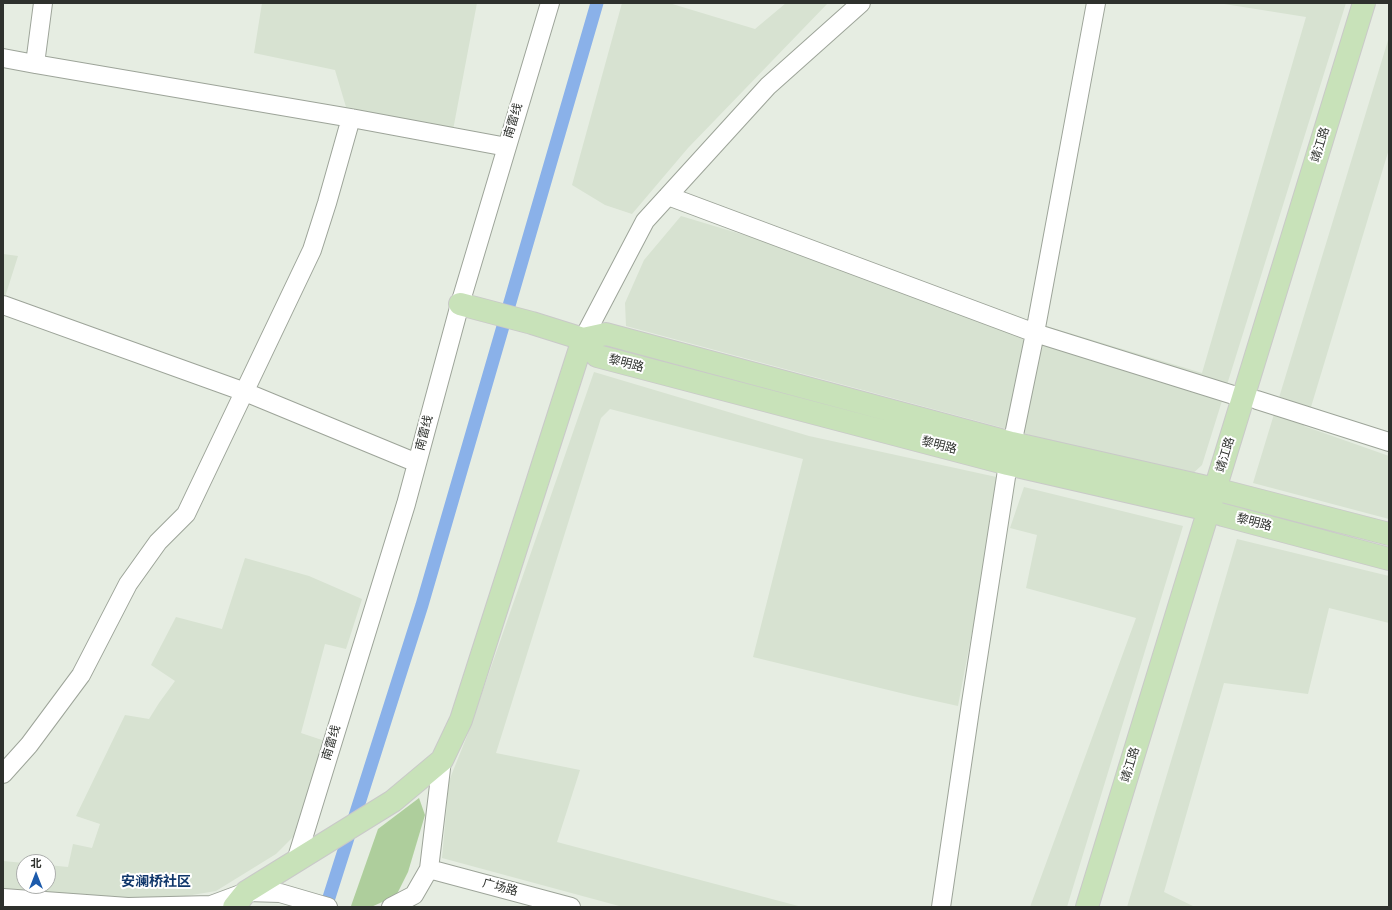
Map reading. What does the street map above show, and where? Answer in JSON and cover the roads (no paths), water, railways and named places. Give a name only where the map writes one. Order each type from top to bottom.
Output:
[{"type":"main road","name":"靖江路","points":[[1103,907],[1364,3]]},
{"type":"main road","name":"靖江路","points":[[1250,399],[1378,3]]},
{"type":"main road","points":[[240,900],[296,861],[386,805],[442,760],[461,720],[583,339],[469,306]]},
{"type":"main road","name":"黎明路","points":[[1389,534],[1219,502],[1008,464],[597,356],[583,339],[606,334],[1012,443],[1219,502],[1389,559]]},
{"type":"main road","name":"靖江路","points":[[1087,907],[1219,502]]},
{"type":"street","points":[[35,64],[42,3]]},
{"type":"street","name":"南雷线","points":[[296,861],[417,463],[469,306],[507,147],[550,3]]},
{"type":"street","points":[[583,339],[645,221],[768,86],[861,3]]},
{"type":"street","points":[[941,907],[973,687],[1008,464],[1035,333],[1096,3]]},
{"type":"street","points":[[3,58],[351,118],[507,147]]},
{"type":"street","points":[[3,774],[29,745],[81,675],[128,584],[158,542],[186,514],[312,250],[351,118]]},
{"type":"street","points":[[668,196],[1035,333],[1389,442]]},
{"type":"street","points":[[3,305],[245,392],[417,463]]},
{"type":"street","points":[[391,907],[414,895],[429,869],[442,760]]},
{"type":"street","name":"广场路","points":[[429,869],[571,907]]},
{"type":"street","points":[[3,898],[128,907],[204,906],[280,893],[328,907]]},
{"type":"waterway","points":[[326,907],[422,605],[597,3]]},
{"type":"district","name":"安澜桥社区","points":[[156,883]]}]
